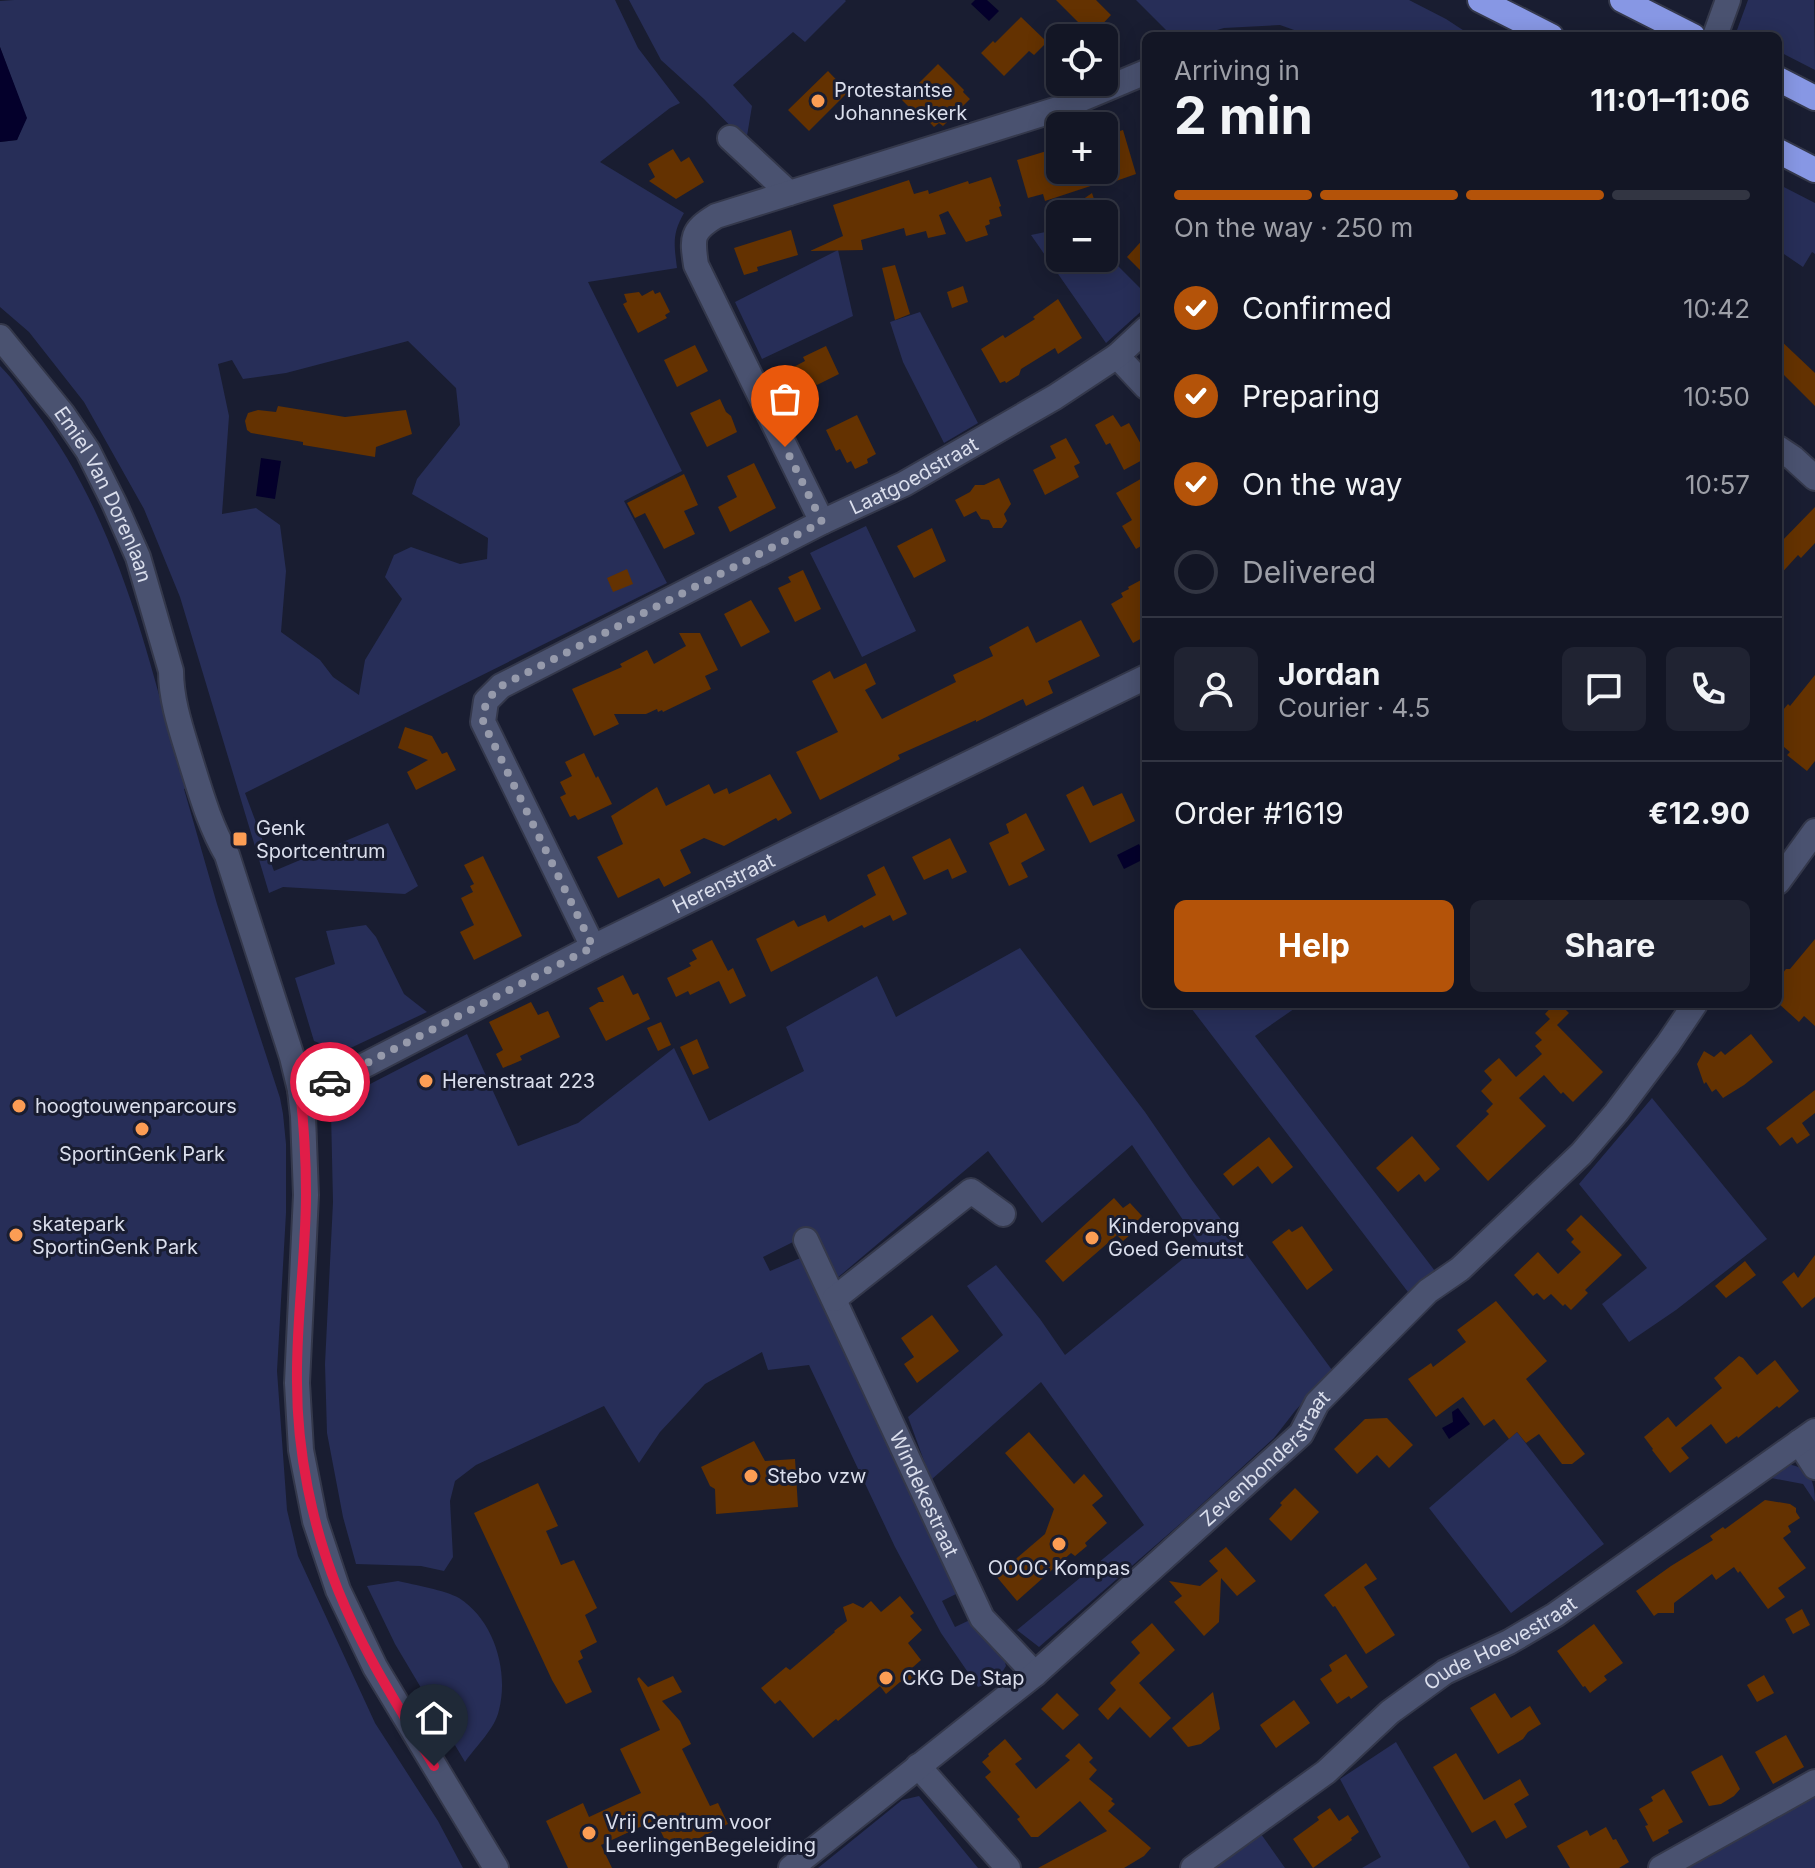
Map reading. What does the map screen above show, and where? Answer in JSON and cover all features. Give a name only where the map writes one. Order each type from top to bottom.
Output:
[{"type":"highway","points":[[1480,0],[1543,32]]},
{"type":"highway","points":[[1622,0],[1685,32]]},
{"type":"highway","points":[[1782,81],[1815,98]]},
{"type":"highway","points":[[1782,153],[1815,170]]},
{"type":"street","points":[[1716,32],[1728,0]]},
{"type":"street","points":[[822,522],[696,265],[693,243],[700,226],[716,216],[1058,109],[1142,74]]},
{"type":"street","points":[[730,138],[789,193]]},
{"type":"street","name":"Laatgoedstraat","points":[[593,947],[483,722],[486,701],[501,686],[822,522],[904,484],[1055,397],[1117,356],[1142,333]]},
{"type":"street","name":"Emiel Van Dorenlaan","points":[[0,337],[62,413],[88,451],[138,557],[171,671],[184,687],[228,829],[227,855],[300,1090],[306,1195],[297,1383],[301,1450],[315,1521],[338,1590],[375,1667],[496,1868]]},
{"type":"street","points":[[1117,356],[1142,383]]},
{"type":"street","points":[[1782,451],[1815,478]]},
{"type":"street","name":"Herenstraat","points":[[300,1090],[342,1077],[593,947],[1142,679]]},
{"type":"street","points":[[1782,876],[1815,831]]},
{"type":"street","name":"Zevenbonderstraat","points":[[791,1868],[1035,1674],[1301,1434],[1317,1403],[1428,1291],[1460,1269],[1581,1154],[1616,1113],[1692,1008]]},
{"type":"street","points":[[834,1299],[971,1191],[1003,1214]]},
{"type":"street","name":"Windekestraat","points":[[806,1240],[982,1618],[1035,1674]]},
{"type":"street","points":[[1807,1436],[1815,1467]]},
{"type":"street","name":"Oude Hoevestraat","points":[[1193,1868],[1326,1772],[1390,1712],[1445,1672],[1509,1642],[1555,1615],[1807,1436]]},
{"type":"street","points":[[918,1766],[1008,1868]]},
{"type":"street","points":[[1661,1868],[1815,1782]]},
{"type":"shaded area","points":[[615,0],[638,48],[680,103],[600,162],[684,213],[675,239],[677,268],[588,282],[682,471],[624,501],[667,583],[245,793],[274,871],[388,823],[418,886],[405,894],[283,887],[269,893],[180,597],[144,509],[84,402],[29,332],[0,307],[0,142],[17,140],[26,118],[0,47],[0,1]],"holes":[[[408,341],[456,388],[460,425],[417,479],[412,494],[488,538],[487,559],[460,564],[411,547],[394,555],[385,577],[402,599],[365,660],[359,695],[333,677],[320,660],[281,632],[286,571],[280,525],[256,508],[222,514],[229,416],[218,364],[232,360],[243,379],[286,373]]]},
{"type":"shaded area","points":[[629,0],[846,1],[805,42],[793,32],[733,85],[752,106],[746,142],[661,60]]},
{"type":"shaded area","points":[[975,0],[987,0],[999,11],[989,21],[971,4]]},
{"type":"shaded area","points":[[1136,0],[1409,0],[1466,32],[1300,32],[1280,25],[1224,28],[1210,32],[1168,32]]},
{"type":"shaded area","points":[[1748,0],[1814,0],[1815,70],[1782,53],[1782,32],[1737,30]]},
{"type":"shaded area","points":[[0,47],[27,118],[17,140],[0,142]]},
{"type":"shaded area","points":[[1782,186],[1815,203],[1815,254],[1812,252],[1803,267],[1782,253]]},
{"type":"shaded area","points":[[1046,232],[1046,257],[1031,235]]},
{"type":"shaded area","points":[[838,250],[853,316],[762,359],[735,302]]},
{"type":"shaded area","points":[[1118,266],[1142,290],[1142,311],[1106,343],[1057,272],[1118,272]]},
{"type":"shaded area","points":[[920,312],[978,423],[944,443],[903,362],[890,322]]},
{"type":"shaded area","name":"SportinGenk Park","points":[[0,366],[62,449],[86,492],[124,582],[154,675],[179,770],[183,772],[188,787],[184,789],[217,904],[280,1098],[286,1144],[286,1213],[277,1371],[287,1510],[298,1556],[375,1723],[438,1821],[463,1868],[0,1868]]},
{"type":"shaded area","points":[[261,458],[281,461],[275,499],[256,496]]},
{"type":"shaded area","points":[[866,526],[916,631],[862,657],[810,553]]},
{"type":"shaded area","points":[[1139,844],[1142,860],[1124,869],[1117,855]]},
{"type":"shaded area","points":[[366,925],[376,937],[404,994],[427,1012],[342,1052],[314,1041],[295,978],[335,964],[326,931]]},
{"type":"shaded area","points":[[1020,948],[1145,1112],[1332,1370],[1274,1438],[1039,1647],[1017,1630],[1144,1525],[1041,1382],[931,1480],[908,1417],[1003,1335],[967,1286],[996,1265],[1065,1355],[1200,1245],[1132,1145],[1042,1223],[988,1151],[836,1279],[811,1233],[763,1257],[770,1271],[805,1256],[958,1593],[942,1601],[955,1627],[972,1619],[1003,1654],[1006,1666],[997,1680],[978,1687],[941,1633],[895,1547],[809,1365],[768,1370],[762,1352],[705,1384],[660,1432],[639,1463],[604,1406],[476,1465],[455,1481],[450,1501],[453,1557],[444,1571],[421,1566],[356,1564],[343,1517],[327,1433],[325,1364],[333,1202],[331,1112],[343,1098],[467,1034],[518,1146],[578,1123],[674,1048],[709,1121],[804,1071],[786,1027],[877,976],[896,1017]]},
{"type":"shaded area","points":[[1191,1008],[1295,1008],[1255,1036],[1435,1271],[1411,1296]]},
{"type":"shaded area","points":[[1652,1098],[1767,1239],[1676,1310],[1629,1342],[1602,1304],[1647,1268],[1579,1184]]},
{"type":"shaded area","points":[[1458,1408],[1470,1424],[1449,1439],[1442,1428],[1453,1422],[1452,1412]]},
{"type":"shaded area","points":[[1517,1432],[1604,1544],[1511,1613],[1429,1508]]},
{"type":"shaded area","points":[[1783,1464],[1799,1467],[1809,1475],[1815,1502],[1803,1484],[1766,1477]]},
{"type":"shaded area","points":[[398,1581],[459,1598],[481,1619],[496,1648],[502,1679],[499,1710],[489,1731],[465,1762],[395,1644],[367,1586]]},
{"type":"shaded area","points":[[1396,1742],[1470,1868],[1362,1868],[1381,1857],[1340,1779]]},
{"type":"shaded area","points":[[1815,1791],[1815,1868],[1680,1868]]},
{"type":"shaded area","points":[[919,1796],[978,1868],[818,1868],[902,1800]]},
{"type":"shaded area","points":[[1261,1834],[1285,1868],[1216,1868]]},
{"type":"building","points":[[1056,0],[1096,0],[1111,15],[1103,24],[1080,24]]},
{"type":"building","points":[[1021,17],[1046,41],[1034,55],[1029,51],[1004,76],[981,53],[993,41],[995,43]]},
{"type":"building","points":[[938,64],[970,99],[943,126],[939,123],[934,127],[919,111],[916,114],[902,100]]},
{"type":"building","name":"Protestantse Johanneskerk","points":[[828,71],[848,92],[809,131],[788,110]]},
{"type":"building","points":[[1123,130],[1136,174],[1118,180],[1118,132]]},
{"type":"building","points":[[673,149],[681,162],[689,157],[704,182],[676,199],[649,181],[655,177],[648,164]]},
{"type":"building","points":[[1046,151],[1046,184],[1097,184],[1045,201],[1043,194],[1028,198],[1017,160]]},
{"type":"building","points":[[991,177],[1002,216],[989,220],[990,224],[985,226],[988,235],[966,242],[948,211],[939,215],[946,234],[928,238],[926,231],[906,236],[904,228],[861,240],[863,250],[810,251],[843,236],[833,205],[909,180],[914,194],[928,190],[929,194]]},
{"type":"building","points":[[1092,193],[1094,200],[1082,200]]},
{"type":"building","points":[[791,230],[798,255],[757,267],[758,271],[744,275],[734,248]]},
{"type":"building","points":[[1142,240],[1142,272],[1127,257]]},
{"type":"building","points":[[895,265],[910,314],[895,320],[882,268]]},
{"type":"building","points":[[963,286],[968,302],[952,308],[947,292]]},
{"type":"building","points":[[653,290],[655,294],[660,292],[670,312],[665,315],[667,318],[638,333],[623,304],[627,302],[624,294],[639,292],[642,296]]},
{"type":"building","points":[[1058,299],[1082,338],[1058,354],[1055,348],[1021,369],[1019,375],[1000,383],[981,349],[1035,319],[1033,317]]},
{"type":"building","points":[[1782,342],[1815,373],[1815,406],[1782,373]]},
{"type":"building","points":[[695,345],[708,371],[677,387],[664,360]]},
{"type":"building","points":[[826,346],[839,374],[798,391],[788,370],[805,361],[803,357]]},
{"type":"building","points":[[720,399],[737,432],[707,447],[690,413]]},
{"type":"building","points":[[278,406],[345,417],[406,410],[412,434],[376,447],[375,457],[303,445],[303,442],[247,430],[245,421],[248,413],[258,410],[276,412]]},
{"type":"building","points":[[857,415],[876,454],[867,459],[868,463],[855,469],[851,461],[847,463],[840,449],[836,451],[826,430]]},
{"type":"building","points":[[1113,415],[1121,427],[1129,423],[1142,446],[1142,460],[1124,470],[1110,443],[1106,445],[1095,425]]},
{"type":"building","points":[[1066,438],[1080,463],[1074,466],[1079,477],[1045,495],[1033,470],[1056,458],[1050,446]]},
{"type":"building","points":[[754,463],[776,508],[730,532],[718,507],[737,497],[727,476]]},
{"type":"building","points":[[684,474],[698,505],[684,511],[695,534],[664,549],[645,513],[635,518],[627,503]]},
{"type":"building","points":[[999,478],[1011,504],[1004,514],[1007,521],[1002,528],[993,528],[989,520],[981,519],[976,511],[964,517],[955,500],[970,492],[975,485],[984,485]]},
{"type":"building","points":[[1142,478],[1142,545],[1136,549],[1122,526],[1132,520],[1116,493]]},
{"type":"building","points":[[1815,507],[1815,543],[1801,558],[1798,555],[1782,573],[1782,541]]},
{"type":"building","points":[[932,528],[946,561],[914,578],[897,546]]},
{"type":"building","points":[[627,569],[633,584],[613,592],[607,578]]},
{"type":"building","points":[[803,570],[821,609],[795,622],[778,588],[791,582],[788,577]]},
{"type":"building","points":[[1142,582],[1142,638],[1133,643],[1111,604],[1123,597],[1121,593]]},
{"type":"building","points":[[751,600],[770,632],[741,647],[724,614]]},
{"type":"building","points":[[1081,620],[1100,656],[1048,681],[1053,693],[1026,706],[1023,699],[898,755],[900,759],[820,800],[796,752],[838,732],[812,681],[830,671],[834,679],[866,663],[876,684],[865,690],[882,719],[956,682],[953,675],[993,656],[989,647],[1028,626],[1036,643]]},
{"type":"building","points":[[679,633],[700,633],[718,670],[705,676],[711,689],[663,712],[657,709],[646,714],[614,714],[619,724],[594,736],[572,689],[622,667],[620,664],[647,650],[654,664],[686,646]]},
{"type":"building","points":[[1815,675],[1815,761],[1807,771],[1787,755],[1790,752],[1782,745],[1782,711],[1788,704],[1790,706]]},
{"type":"building","points":[[405,727],[432,736],[442,754],[447,752],[456,770],[416,790],[407,772],[428,760],[398,748]]},
{"type":"building","points":[[584,753],[612,804],[578,820],[575,815],[570,817],[560,797],[566,794],[560,782],[572,776],[565,762]]},
{"type":"building","points":[[770,774],[792,813],[778,821],[776,818],[724,846],[704,838],[680,850],[691,873],[664,887],[659,878],[618,898],[597,857],[623,844],[611,816],[657,787],[666,806],[709,784],[714,794],[727,788],[729,794]]},
{"type":"building","points":[[1083,786],[1093,806],[1122,793],[1135,821],[1090,843],[1066,795]]},
{"type":"building","points":[[1026,813],[1045,850],[1021,863],[1028,877],[1009,886],[989,843],[1009,833],[1006,824]]},
{"type":"building","points":[[950,838],[967,872],[952,879],[948,869],[924,880],[912,857]]},
{"type":"building","points":[[483,856],[522,936],[474,960],[460,932],[474,925],[461,898],[473,892],[470,886],[474,884],[464,865]]},
{"type":"building","points":[[884,866],[907,914],[893,921],[890,915],[864,928],[862,925],[771,972],[756,939],[794,920],[798,927],[825,915],[828,922],[876,895],[867,875]]},
{"type":"building","points":[[1815,939],[1815,1026],[1804,1016],[1799,1022],[1782,1007],[1782,974]]},
{"type":"building","points":[[712,940],[728,971],[733,968],[746,996],[730,1004],[719,981],[690,995],[688,991],[676,997],[667,978],[691,966],[689,963],[697,959],[692,950]]},
{"type":"building","points":[[623,975],[633,995],[638,993],[650,1019],[606,1041],[589,1008],[604,1002],[597,988]]},
{"type":"building","points":[[531,1002],[538,1015],[548,1011],[560,1037],[520,1056],[522,1060],[503,1068],[496,1054],[503,1050],[489,1022]]},
{"type":"building","points":[[1550,1008],[1564,1008],[1569,1013],[1557,1025],[1603,1072],[1573,1102],[1544,1075],[1519,1098],[1546,1126],[1488,1181],[1456,1146],[1489,1114],[1486,1111],[1493,1104],[1481,1091],[1492,1080],[1484,1071],[1499,1058],[1516,1077],[1542,1054],[1535,1046],[1542,1040],[1535,1033],[1550,1019],[1545,1014]]},
{"type":"building","points":[[661,1022],[671,1045],[658,1051],[647,1028]]},
{"type":"building","points":[[1751,1034],[1773,1062],[1723,1098],[1716,1089],[1712,1092],[1706,1082],[1704,1084],[1697,1064],[1704,1051],[1714,1057],[1721,1051],[1725,1055]]},
{"type":"building","points":[[697,1039],[709,1068],[693,1075],[680,1047]]},
{"type":"building","points":[[1815,1090],[1815,1113],[1802,1123],[1810,1135],[1797,1144],[1792,1137],[1780,1146],[1766,1128]]},
{"type":"building","points":[[1412,1136],[1440,1169],[1425,1182],[1419,1174],[1398,1192],[1376,1168]]},
{"type":"building","points":[[1269,1137],[1293,1167],[1272,1184],[1258,1166],[1233,1186],[1223,1174]]},
{"type":"building","name":"Kinderopvang Goed Gemutst","points":[[1114,1198],[1123,1208],[1130,1203],[1142,1216],[1136,1222],[1139,1227],[1123,1241],[1117,1235],[1063,1282],[1045,1261]]},
{"type":"building","points":[[1581,1215],[1622,1255],[1585,1290],[1588,1293],[1571,1310],[1551,1294],[1544,1300],[1537,1293],[1533,1296],[1514,1275],[1538,1252],[1558,1274],[1581,1252],[1571,1242],[1574,1239],[1566,1230]]},
{"type":"building","points":[[1302,1226],[1333,1270],[1307,1290],[1272,1242],[1289,1229],[1292,1232]]},
{"type":"building","points":[[1815,1255],[1815,1297],[1802,1308],[1782,1282],[1794,1272],[1798,1278]]},
{"type":"building","points":[[1745,1261],[1756,1275],[1726,1298],[1715,1286]]},
{"type":"building","points":[[1496,1301],[1547,1361],[1526,1379],[1585,1454],[1572,1464],[1562,1464],[1539,1434],[1526,1443],[1517,1432],[1509,1439],[1494,1419],[1484,1426],[1463,1397],[1436,1417],[1408,1379],[1431,1363],[1433,1367],[1466,1342],[1457,1330]]},
{"type":"building","points":[[932,1315],[959,1351],[917,1383],[904,1364],[914,1357],[901,1338]]},
{"type":"building","points":[[1739,1356],[1757,1375],[1775,1360],[1799,1391],[1726,1444],[1711,1424],[1681,1448],[1689,1458],[1670,1473],[1644,1437],[1668,1417],[1676,1427],[1722,1388],[1714,1378]]},
{"type":"building","points":[[1387,1418],[1413,1445],[1389,1468],[1377,1455],[1357,1474],[1334,1449],[1365,1419]]},
{"type":"building","name":"OOOC Kompas","points":[[1029,1432],[1074,1484],[1084,1474],[1103,1496],[1092,1505],[1107,1523],[1085,1543],[1087,1546],[1075,1556],[1071,1553],[1017,1601],[996,1576],[1045,1534],[1054,1509],[1005,1453]]},
{"type":"building","name":"Stebo vzw","points":[[754,1441],[765,1461],[795,1459],[798,1507],[716,1514],[715,1489],[710,1486],[701,1467]]},
{"type":"building","points":[[538,1483],[558,1526],[546,1531],[561,1565],[574,1560],[597,1608],[585,1615],[597,1642],[580,1651],[583,1658],[578,1661],[592,1692],[566,1704],[474,1513]]},
{"type":"building","points":[[1295,1488],[1319,1512],[1291,1541],[1269,1519]]},
{"type":"building","points":[[1765,1500],[1790,1504],[1796,1508],[1800,1518],[1788,1526],[1791,1532],[1783,1538],[1806,1568],[1778,1588],[1785,1597],[1768,1609],[1734,1567],[1716,1580],[1712,1574],[1674,1603],[1674,1613],[1654,1616],[1636,1591],[1713,1540],[1710,1536]]},
{"type":"building","points":[[1226,1547],[1256,1581],[1237,1596],[1221,1578],[1219,1622],[1204,1636],[1174,1602],[1182,1596],[1169,1581],[1200,1586],[1218,1571],[1209,1561]]},
{"type":"building","points":[[1366,1563],[1377,1579],[1364,1587],[1395,1635],[1366,1654],[1335,1606],[1324,1595]]},
{"type":"building","points":[[900,1596],[914,1613],[910,1616],[922,1630],[908,1643],[921,1660],[912,1668],[918,1685],[900,1682],[886,1694],[880,1686],[813,1738],[780,1700],[775,1704],[761,1688],[786,1667],[790,1670],[847,1621],[843,1607],[853,1603],[863,1608],[871,1601],[881,1612]]},
{"type":"building","points":[[1802,1609],[1810,1625],[1793,1634],[1785,1619]]},
{"type":"building","points":[[1152,1623],[1175,1650],[1139,1683],[1171,1718],[1150,1738],[1120,1707],[1108,1720],[1098,1709],[1116,1690],[1110,1683],[1140,1653],[1131,1642]]},
{"type":"building","points":[[1594,1624],[1623,1663],[1604,1676],[1607,1680],[1590,1693],[1557,1651]]},
{"type":"building","points":[[1346,1654],[1368,1687],[1337,1704],[1320,1679],[1332,1671],[1329,1665]]},
{"type":"building","points":[[1764,1675],[1774,1693],[1757,1702],[1747,1685]]},
{"type":"building","points":[[673,1676],[682,1692],[662,1701],[680,1721],[691,1744],[682,1749],[710,1806],[718,1803],[728,1824],[671,1852],[655,1820],[601,1845],[612,1868],[568,1868],[546,1821],[583,1803],[589,1817],[641,1793],[620,1749],[660,1730],[637,1679],[639,1677],[648,1687]]},
{"type":"building","points":[[1213,1692],[1220,1729],[1201,1744],[1188,1747],[1172,1728]]},
{"type":"building","points":[[1057,1693],[1079,1715],[1063,1730],[1041,1709]]},
{"type":"building","points":[[1495,1693],[1511,1718],[1530,1706],[1541,1724],[1498,1754],[1470,1708]]},
{"type":"building","points":[[1294,1700],[1310,1723],[1276,1748],[1260,1725]]},
{"type":"building","points":[[1786,1735],[1804,1767],[1773,1784],[1755,1752]]},
{"type":"building","points":[[1005,1739],[1022,1759],[1015,1764],[1036,1789],[1070,1760],[1065,1756],[1079,1743],[1093,1758],[1089,1762],[1097,1770],[1089,1779],[1113,1799],[1111,1801],[1115,1804],[1108,1811],[1151,1848],[1124,1868],[1038,1868],[1107,1831],[1080,1801],[1038,1837],[1031,1837],[1017,1819],[1020,1817],[985,1777],[991,1772],[982,1762]]},
{"type":"building","points":[[1456,1753],[1484,1800],[1520,1779],[1529,1795],[1514,1804],[1527,1827],[1506,1839],[1495,1820],[1472,1833],[1433,1767]]},
{"type":"building","points":[[1722,1755],[1740,1789],[1721,1804],[1709,1806],[1691,1772]]},
{"type":"building","points":[[1664,1789],[1683,1822],[1653,1842],[1639,1809],[1653,1801],[1651,1797]]},
{"type":"building","points":[[1330,1808],[1339,1821],[1348,1815],[1359,1832],[1313,1868],[1293,1839]]},
{"type":"building","points":[[1606,1827],[1629,1862],[1619,1868],[1570,1868],[1557,1846],[1587,1830],[1590,1836]]},
{"type":"way so far","points":[[330,1082],[593,947],[483,722],[486,701],[501,686],[822,522],[785,447]]},
{"type":"place","name":"Protestantse Johanneskerk","points":[[818,101]]},
{"type":"place","name":"Genk Sportcentrum","points":[[240,839]]},
{"type":"place","name":"Herenstraat 223","points":[[426,1081]]},
{"type":"place","name":"hoogtouwenparcours","points":[[19,1106]]},
{"type":"place","name":"SportinGenk Park","points":[[142,1129]]},
{"type":"place","name":"skatepark SportinGenk Park","points":[[16,1235]]},
{"type":"place","name":"Kinderopvang Goed Gemutst","points":[[1092,1238]]},
{"type":"place","name":"Stebo vzw","points":[[751,1476]]},
{"type":"place","name":"OOOC Kompas","points":[[1059,1544]]},
{"type":"place","name":"CKG De Stap","points":[[886,1678]]},
{"type":"place","name":"Vrij Centrum voor LeerlingenBegeleiding","points":[[589,1833]]},
{"type":"route","points":[[330,1082],[300,1090],[306,1195],[297,1383],[301,1450],[315,1521],[338,1590],[375,1667],[434,1766]]}]
